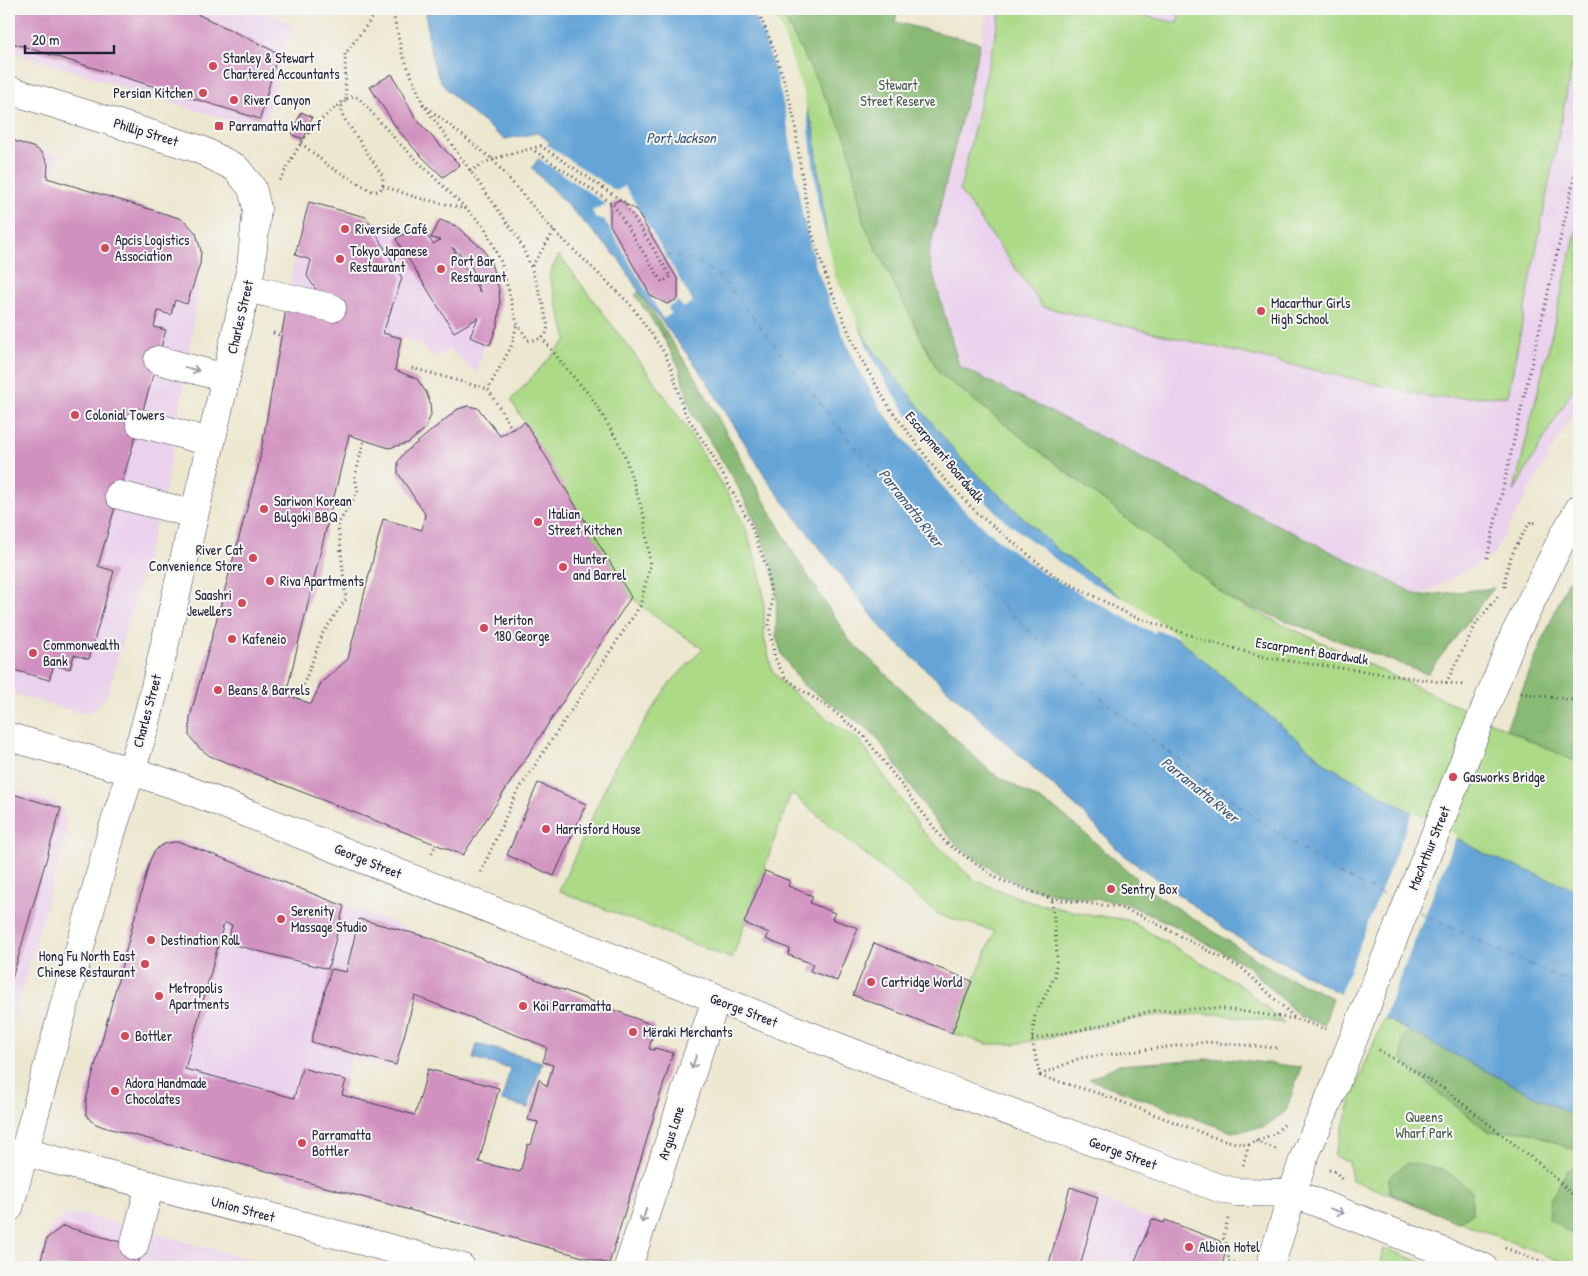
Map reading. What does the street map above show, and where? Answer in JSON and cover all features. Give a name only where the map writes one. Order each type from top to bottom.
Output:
[{"type":"street","name":"Phillip Street","points":[[9,90],[199,149],[236,168],[252,188],[257,208]]},
{"type":"street","name":"Charles Street","points":[[9,1208],[111,834],[145,727],[155,687],[251,267],[257,208]]},
{"type":"street","points":[[246,288],[332,308]]},
{"type":"street","points":[[158,360],[226,378]]},
{"type":"street","points":[[142,415],[213,434]]},
{"type":"street","points":[[119,495],[194,514]]},
{"type":"street","name":"MacArthur Street","points":[[1270,1267],[1303,1160],[1333,1090],[1514,636],[1579,509]]},
{"type":"street","name":"George Street","points":[[9,737],[178,786],[917,1078],[1219,1188],[1236,1192],[1292,1194],[1483,1267]]},
{"type":"street","name":"Argus Lane","points":[[628,1267],[716,999]]},
{"type":"street","name":"Union Street","points":[[24,1152],[461,1267]]},
{"type":"street","points":[[134,1246],[150,1185]]},
{"type":"path","points":[[378,9],[345,54],[346,99],[342,106],[342,115],[382,175],[383,186]]},
{"type":"path","points":[[383,186],[377,192],[372,191],[330,166],[301,143],[321,120],[346,99],[353,96],[359,98],[397,141],[484,226],[501,262],[517,324],[528,340],[536,340],[546,334],[548,327],[542,300],[531,267],[518,238],[423,104],[402,52],[392,9]]},
{"type":"path","name":"Escarpment Boardwalk","points":[[757,9],[774,49],[794,117],[810,222],[823,266],[861,360],[888,407],[936,470],[979,515],[1055,576],[1132,616],[1268,658],[1465,685]]},
{"type":"path","points":[[423,104],[492,159],[554,231],[630,304],[664,352],[672,370],[686,415],[709,450],[750,523],[767,569],[772,601],[769,626],[775,658],[784,676],[832,710],[864,736],[944,842],[998,879],[1052,899],[1118,907],[1144,917],[1243,969],[1296,1019]]},
{"type":"path","points":[[470,171],[492,159],[541,146],[545,148],[624,202],[671,277],[662,282],[613,204],[532,149]]},
{"type":"path","points":[[1488,558],[1579,157]]},
{"type":"path","points":[[383,186],[418,198],[468,210]]},
{"type":"path","points":[[531,267],[554,231]]},
{"type":"path","points":[[660,259],[665,255]]},
{"type":"path","points":[[488,389],[511,347],[517,324]]},
{"type":"path","points":[[273,333],[282,336]]},
{"type":"path","points":[[481,872],[516,794],[640,606],[650,566],[644,516],[623,450],[592,398],[542,338]]},
{"type":"path","points":[[412,368],[488,389],[512,429]]},
{"type":"path","points":[[298,699],[322,633],[346,599],[338,524],[358,492],[356,477],[364,440]]},
{"type":"path","points":[[1446,683],[1477,622],[1505,589]]},
{"type":"path","points":[[1521,693],[1579,701]]},
{"type":"path","points":[[432,853],[436,844]]},
{"type":"path","points":[[1040,1076],[1032,1038],[1035,1015],[1055,976],[1057,953],[1052,899]]},
{"type":"path","points":[[1032,1038],[1090,1028],[1150,1011],[1218,1008],[1296,1019],[1326,1029]]},
{"type":"path","points":[[1040,1076],[1080,1058],[1207,1042],[1276,1048]]},
{"type":"path","points":[[1372,1046],[1444,1089],[1547,1170],[1579,1201]]},
{"type":"path","points":[[1040,1076],[1101,1094],[1213,1137],[1240,1144],[1249,1144],[1274,1134],[1288,1121]]},
{"type":"path","points":[[1223,1238],[1229,1248],[1228,1261]]},
{"type":"shaded area","points":[[9,9],[258,9],[292,24],[263,131],[9,51]]},
{"type":"shaded area","name":"Macarthur Girls High School","points":[[988,9],[1579,9],[1579,402],[1493,555],[1420,596],[959,366],[928,256]]},
{"type":"shaded area","points":[[9,138],[58,155],[51,182],[186,225],[197,231],[203,254],[191,340],[166,488],[108,693],[93,710],[84,714],[9,693]]},
{"type":"shaded area","points":[[309,203],[433,236],[457,246],[481,279],[485,340],[477,373],[449,349],[435,358],[420,343],[286,309],[295,255]]},
{"type":"shaded area","points":[[9,788],[54,802],[63,810],[66,821],[66,834],[9,1038]]},
{"type":"shaded area","points":[[176,839],[183,840],[431,938],[395,1070],[351,1057],[318,1185],[108,1130],[97,1126],[85,1111],[84,1102],[87,1088],[151,857],[161,844]]},
{"type":"shaded area","points":[[1070,1187],[1225,1248],[1220,1267],[1048,1267]]},
{"type":"shaded area","points":[[68,1215],[84,1215],[279,1267],[39,1267],[47,1236],[55,1222]]},
{"type":"green space","points":[[769,9],[780,9],[847,140],[864,224],[939,373],[1233,601],[1579,763],[1579,891],[1487,855],[1329,766],[1182,642],[1060,552],[962,460],[867,343],[831,276]]},
{"type":"green space","name":"Stewart Street Reserve","points":[[780,9],[898,9],[895,22],[980,43],[928,256],[959,366],[1420,596],[1494,588],[1427,674],[1233,601],[939,373],[864,224],[847,140]]},
{"type":"green space","name":"Macarthur Girls High School","points":[[1001,9],[1114,9],[1177,23],[1181,9],[1579,9],[1579,29],[1508,396],[1435,398],[1043,307],[960,191]]},
{"type":"green space","points":[[1579,220],[1579,378],[1514,491]]},
{"type":"green space","points":[[559,255],[682,421],[744,524],[758,566],[764,597],[764,637],[772,670],[785,686],[827,719],[859,740],[924,833],[974,880],[1030,902],[1086,914],[1128,920],[1240,985],[1284,1023],[1216,1014],[1150,1016],[1016,1044],[987,1044],[952,1033],[995,931],[939,915],[791,793],[732,959],[559,891],[615,766],[669,684],[703,649],[631,597],[511,400],[567,339],[549,275]]},
{"type":"green space","points":[[639,292],[696,378],[794,554],[849,640],[991,772],[1060,812],[1152,892],[1278,973],[1333,998],[1324,1025],[1300,1017],[1248,966],[1175,926],[1125,903],[1056,894],[1025,887],[996,872],[960,848],[935,821],[878,739],[867,728],[802,684],[783,657],[776,637],[777,596],[772,566],[757,525],[733,477],[692,414],[679,367],[661,333],[635,295]]},
{"type":"green space","points":[[1568,580],[1579,581],[1579,763],[1506,729]]},
{"type":"green space","name":"Queens Wharf Park","points":[[1384,1018],[1579,1119],[1579,1267],[1352,1180],[1349,1162],[1334,1156],[1352,1097]]},
{"type":"green space","points":[[1415,1027],[1579,1070],[1579,1148],[1571,1149],[1526,1131],[1489,1132],[1436,1091],[1402,1059],[1402,1038]]},
{"type":"green space","points":[[1222,1058],[1301,1067],[1286,1111],[1264,1127],[1232,1132],[1089,1079],[1118,1065]]},
{"type":"green space","points":[[1407,1163],[1443,1169],[1472,1191],[1472,1214],[1457,1222],[1389,1193],[1389,1177]]},
{"type":"green space","points":[[1579,1166],[1579,1236],[1549,1219],[1551,1198],[1567,1171]]},
{"type":"green space","points":[[1384,1248],[1433,1267],[1380,1267]]},
{"type":"water","name":"Port Jackson","points":[[426,9],[769,9],[780,32],[814,130],[831,276],[868,343],[962,460],[1060,552],[1182,642],[1329,766],[1487,855],[1579,891],[1579,1119],[1384,1018],[1237,937],[1122,854],[1085,815],[885,632],[770,484],[701,372],[639,292],[619,259],[532,168],[550,142],[538,133],[504,139],[461,104],[446,88],[434,65],[428,36]]},
{"type":"water","points":[[477,1044],[542,1062],[528,1108],[502,1101],[510,1068],[473,1059]]},
{"type":"pier","points":[[752,9],[772,9],[782,31],[805,97],[818,204],[834,275],[850,305],[870,353],[890,389],[909,417],[916,413],[925,425],[918,429],[941,457],[1003,519],[1059,562],[1092,583],[1135,604],[1182,639],[1156,630],[1155,633],[1136,625],[1041,572],[996,538],[963,509],[935,478],[881,409],[857,366],[836,320],[816,267],[802,213],[786,116],[777,78],[764,37]]},
{"type":"pier","points":[[547,145],[616,191],[625,186],[693,302],[683,308],[678,301],[668,307],[671,314],[663,319],[604,219],[596,219],[592,211],[606,204],[538,158]]},
{"type":"pier","points":[[1413,811],[1457,835],[1383,1020],[1339,996]]},
{"type":"building","points":[[9,9],[187,9],[278,53],[260,119],[9,42]]},
{"type":"building","points":[[1158,9],[1175,9],[1174,14],[1157,11]]},
{"type":"building","points":[[392,74],[416,119],[460,165],[443,177],[398,130],[370,87]]},
{"type":"building","points":[[301,112],[312,117],[304,139],[292,135]]},
{"type":"building","points":[[9,139],[35,148],[42,153],[48,164],[47,178],[179,218],[186,222],[196,233],[201,251],[200,264],[187,304],[175,300],[171,315],[158,311],[154,327],[166,330],[98,566],[114,571],[89,659],[74,655],[70,669],[54,665],[49,680],[14,670],[9,661]]},
{"type":"building","points":[[619,200],[636,210],[678,280],[678,299],[667,304],[651,296],[610,225],[610,205]]},
{"type":"building","name":"Meriton 180 George","points":[[309,202],[366,217],[402,278],[383,333],[401,338],[395,370],[417,379],[426,392],[430,403],[431,415],[425,429],[408,443],[389,448],[349,435],[286,694],[311,704],[321,683],[348,659],[383,519],[422,530],[425,514],[398,473],[398,462],[403,454],[458,409],[468,406],[478,408],[500,436],[525,422],[631,597],[463,855],[210,756],[198,747],[189,735],[190,717],[258,468],[286,309],[320,296],[307,276],[311,260],[295,255]]},
{"type":"building","name":"Port Bar Restaurant","points":[[440,220],[456,226],[484,250],[491,263],[499,290],[500,304],[498,323],[490,345],[470,337],[478,318],[454,332],[396,239],[420,224],[433,244],[440,240],[431,238]],"holes":[[[452,247],[467,260],[474,272],[480,292]]]},
{"type":"building","name":"Harrisford House","points":[[538,783],[586,804],[554,876],[507,855]]},
{"type":"building","points":[[9,793],[61,808],[9,989]]},
{"type":"building","points":[[173,842],[180,842],[344,906],[328,969],[227,943],[232,925],[224,923],[185,1069],[294,1098],[302,1068],[346,1080],[342,1095],[415,1115],[428,1069],[499,1088],[479,1162],[520,1172],[528,1144],[531,1145],[538,1122],[528,1120],[539,1079],[547,1087],[553,1065],[543,1062],[547,1047],[415,996],[396,1065],[311,1042],[331,969],[346,972],[359,919],[431,938],[655,1026],[649,1049],[654,1050],[655,1048],[673,1053],[609,1264],[104,1127],[90,1120],[86,1114],[86,1100],[150,860],[158,848]]},
{"type":"building","points":[[765,871],[790,881],[788,886],[813,896],[810,903],[835,913],[832,919],[858,928],[837,981],[810,971],[813,964],[788,955],[790,949],[766,939],[769,933],[744,923]]},
{"type":"building","points":[[874,943],[972,981],[952,1033],[853,995]]},
{"type":"building","points":[[1070,1187],[1098,1197],[1080,1267],[1048,1267]]},
{"type":"building","name":"Albion Hotel","points":[[1152,1219],[1164,1223],[1165,1220],[1220,1241],[1225,1253],[1222,1267],[1133,1267]]},
{"type":"building","points":[[63,1226],[142,1248],[136,1267],[39,1267],[47,1238]]},
{"type":"ferry route","points":[[665,255],[692,260],[714,273],[728,286],[853,445],[912,515],[980,585],[1101,698],[1153,740],[1267,826],[1339,874],[1395,900]]},
{"type":"ferry route","points":[[1419,912],[1495,949],[1579,986]]},
{"type":"place","name":"Stanley & Stewart Chartered Accountants","points":[[213,66]]},
{"type":"place","name":"Persian Kitchen","points":[[203,93]]},
{"type":"place","name":"River Canyon","points":[[234,100]]},
{"type":"place","name":"Parramatta Wharf","points":[[219,126]]},
{"type":"place","name":"Riverside Café","points":[[345,229]]},
{"type":"place","name":"Apcis Logistics Association","points":[[105,248]]},
{"type":"place","name":"Tokyo Japanese Restaurant","points":[[340,259]]},
{"type":"place","name":"Port Bar Restaurant","points":[[441,269]]},
{"type":"place","name":"Macarthur Girls High School","points":[[1261,311]]},
{"type":"place","name":"Colonial Towers","points":[[75,415]]},
{"type":"place","name":"Sariwon Korean Bulgoki BBQ","points":[[264,509]]},
{"type":"place","name":"Italian Street Kitchen","points":[[538,522]]},
{"type":"place","name":"River Cat Convenience Store","points":[[253,558]]},
{"type":"place","name":"Hunter and Barrel","points":[[563,567]]},
{"type":"place","name":"Riva Apartments","points":[[270,581]]},
{"type":"place","name":"Saashri Jewellers","points":[[242,603]]},
{"type":"place","name":"Meriton 180 George","points":[[484,628]]},
{"type":"place","name":"Kafeneio","points":[[232,639]]},
{"type":"place","name":"Commonwealth Bank","points":[[33,653]]},
{"type":"place","name":"Beans & Barrels","points":[[218,690]]},
{"type":"place","name":"Gasworks Bridge","points":[[1453,777]]},
{"type":"place","name":"Harrisford House","points":[[546,829]]},
{"type":"place","name":"Sentry Box","points":[[1111,889]]},
{"type":"place","name":"Serenity Massage Studio","points":[[281,919]]},
{"type":"place","name":"Destination Roll","points":[[151,940]]},
{"type":"place","name":"Hong Fu North East Chinese Restaurant","points":[[145,964]]},
{"type":"place","name":"Cartridge World","points":[[871,982]]},
{"type":"place","name":"Metropolis Apartments","points":[[159,996]]},
{"type":"place","name":"Koi Parramatta","points":[[523,1006]]},
{"type":"place","name":"Mëraki Merchants","points":[[633,1032]]},
{"type":"place","name":"Bottler","points":[[125,1036]]},
{"type":"place","name":"Adora Handmade Chocolates","points":[[115,1091]]},
{"type":"place","name":"Parramatta Bottler","points":[[302,1143]]},
{"type":"place","name":"Albion Hotel","points":[[1189,1247]]},
{"type":"water label","name":"Parramatta River","points":[[911,508]]},
{"type":"water label","name":"Parramatta River","points":[[1200,790]]}]
